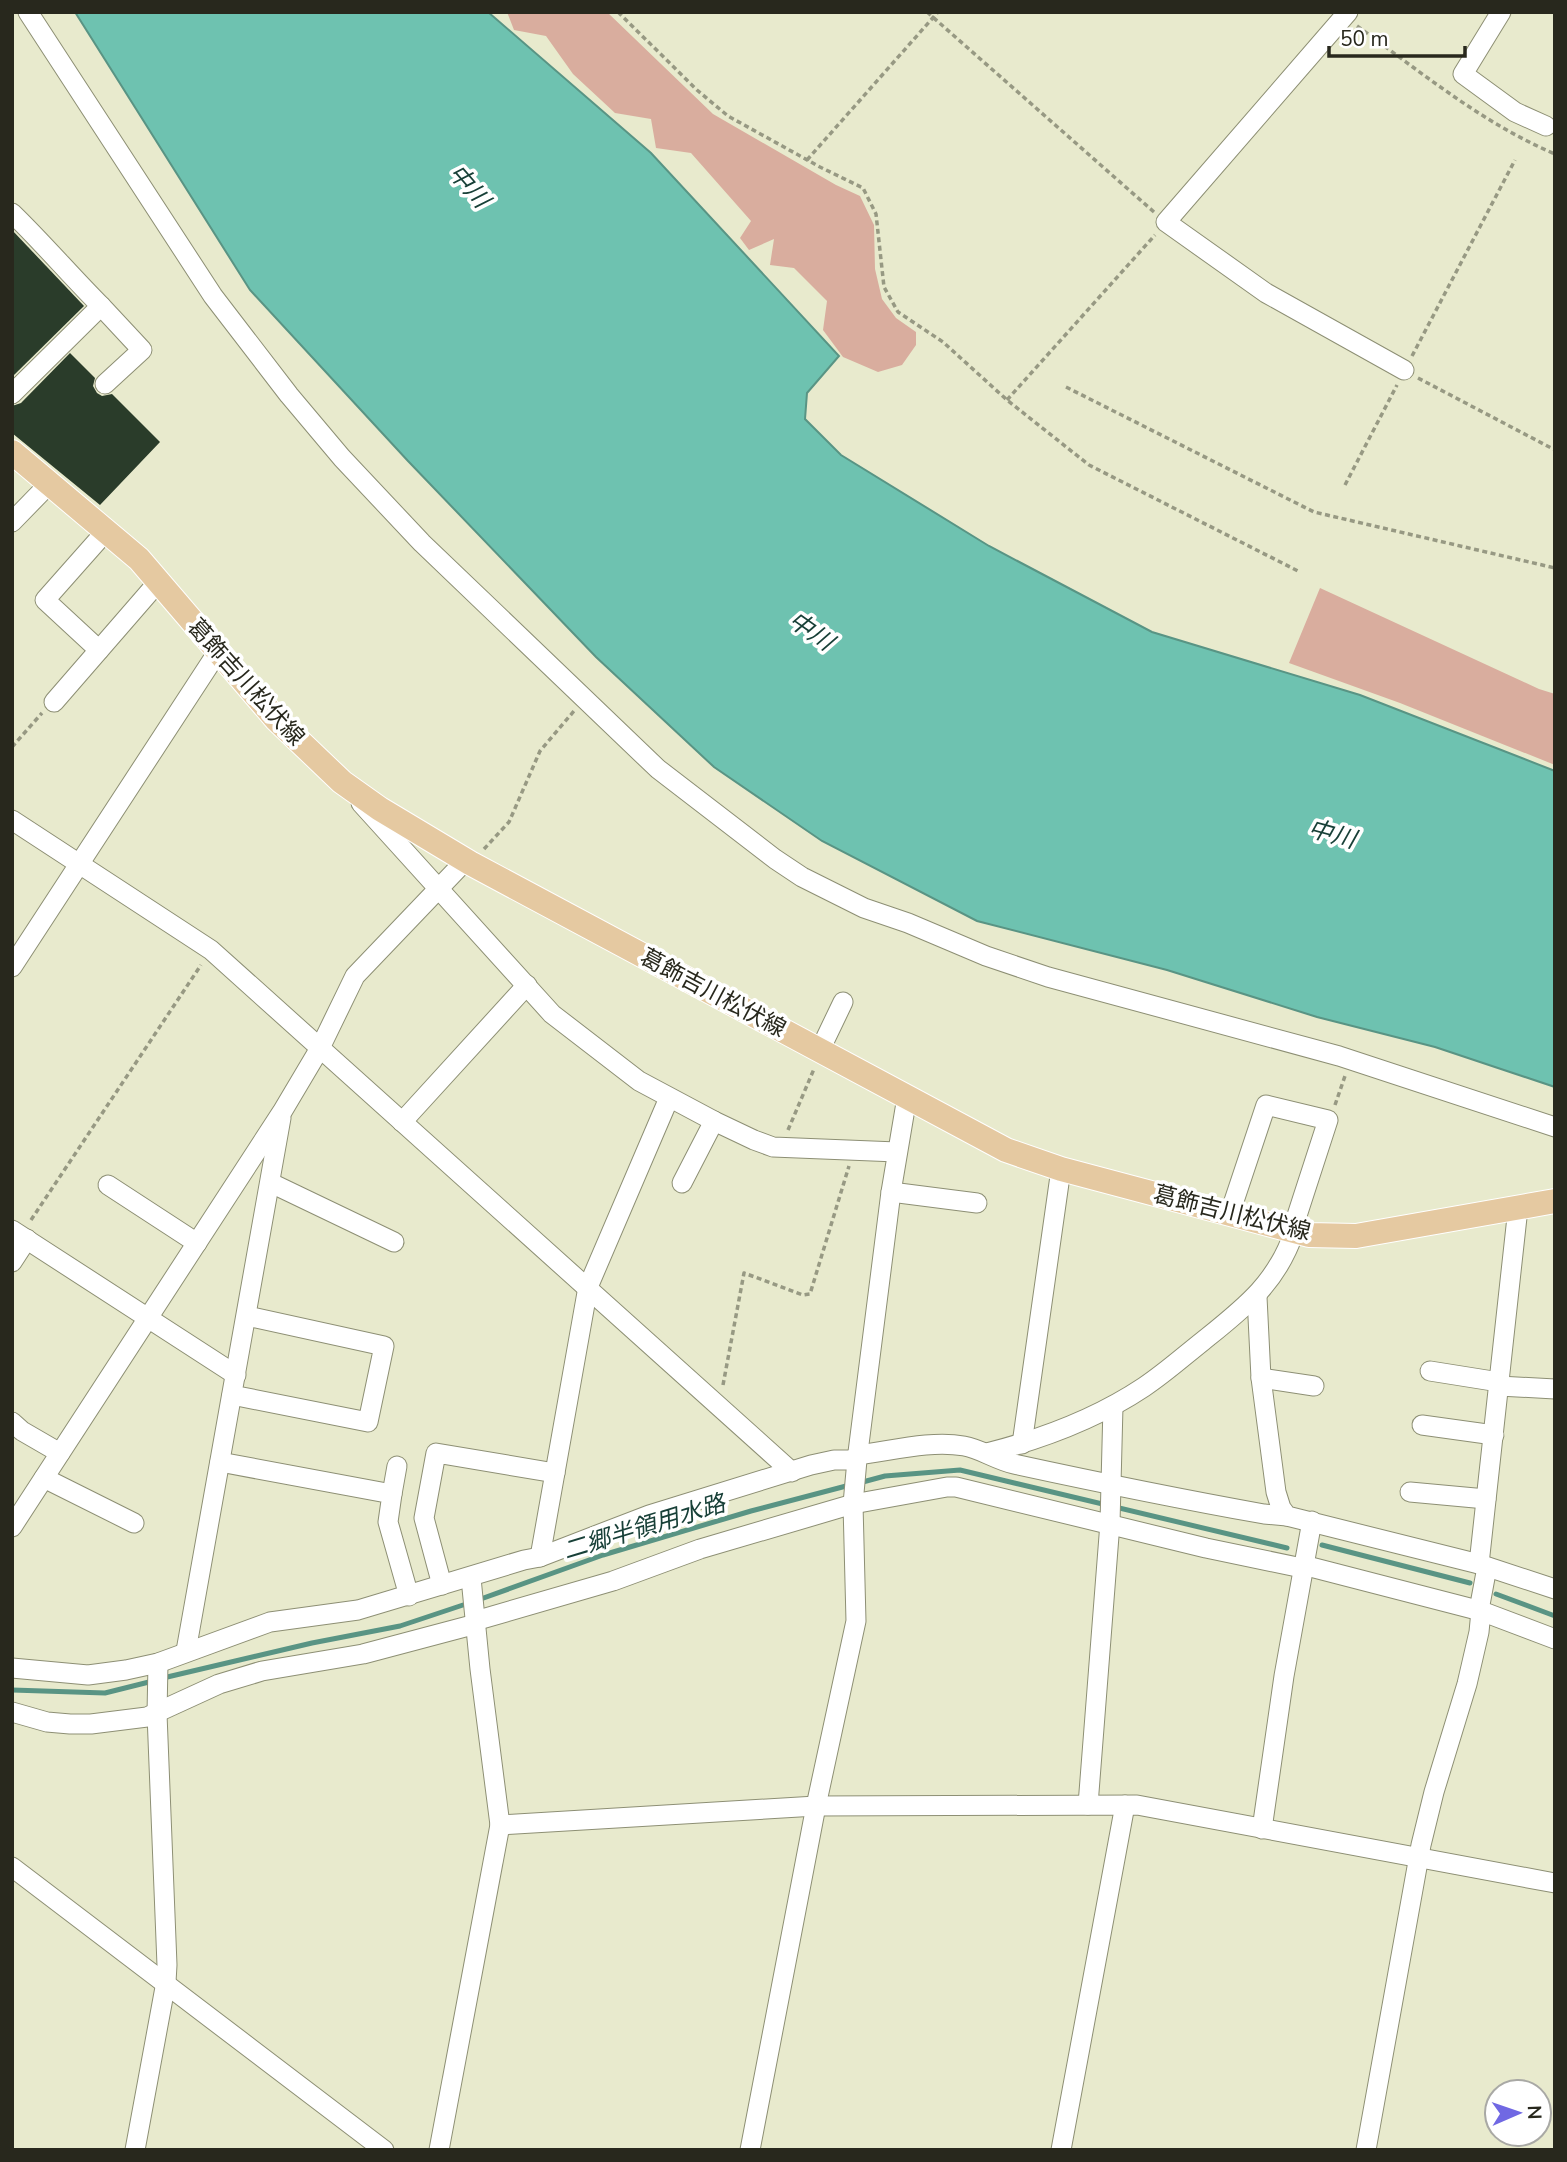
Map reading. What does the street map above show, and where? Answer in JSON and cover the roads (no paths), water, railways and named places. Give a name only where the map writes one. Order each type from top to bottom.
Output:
[{"type":"main road","name":"葛飾吉川松伏線","points":[[12,452],[107,530],[159,582],[276,719],[342,782],[380,809],[467,862],[1006,1150],[1061,1169],[1293,1232],[1333,1237],[1356,1236],[1555,1201]]},
{"type":"street","points":[[28,12],[213,296],[289,395],[342,458],[422,543],[658,769],[775,859],[802,877],[841,897],[986,956],[1048,977],[1351,1060],[1555,1127]]},
{"type":"street","points":[[1502,12],[1463,74],[1515,112],[1546,126]]},
{"type":"street","points":[[1346,14],[1166,222],[1266,293],[1404,370]]},
{"type":"street","points":[[12,213],[142,350],[105,384]]},
{"type":"street","points":[[12,394],[102,306]]},
{"type":"street","points":[[12,522],[50,483]]},
{"type":"street","points":[[99,650],[45,600],[107,530]]},
{"type":"street","points":[[54,702],[159,582]]},
{"type":"street","points":[[12,967],[218,653]]},
{"type":"street","points":[[342,782],[552,1014],[639,1081],[714,1121],[754,1140],[779,1148],[897,1152]]},
{"type":"street","points":[[12,820],[211,950],[792,1472]]},
{"type":"street","points":[[16,1513],[44,1478],[282,1112],[320,1048],[355,976],[467,862]]},
{"type":"street","points":[[402,1122],[527,985]]},
{"type":"street","points":[[821,1051],[843,1002]]},
{"type":"street","points":[[751,2150],[816,1806],[856,1620],[853,1504],[857,1457],[891,1192],[907,1097]]},
{"type":"street","points":[[540,1557],[588,1287],[670,1098]]},
{"type":"street","points":[[987,1453],[1045,1437],[1113,1406],[1146,1386],[1257,1297],[1284,1256],[1328,1120],[1266,1105],[1230,1213]]},
{"type":"street","points":[[186,1651],[282,1112]]},
{"type":"street","points":[[682,1183],[714,1121]]},
{"type":"street","points":[[1022,1444],[1061,1169]]},
{"type":"street","points":[[271,1183],[394,1242]]},
{"type":"street","points":[[108,1185],[197,1243]]},
{"type":"street","points":[[891,1192],[977,1203]]},
{"type":"street","points":[[1366,2150],[1419,1859],[1434,1792],[1467,1684],[1479,1632],[1486,1499],[1518,1208]]},
{"type":"street","points":[[12,1262],[20,1235],[236,1375]]},
{"type":"street","points":[[1257,1297],[1261,1378],[1276,1492],[1281,1508],[1287,1516]]},
{"type":"street","points":[[232,1395],[368,1422],[384,1346],[247,1316]]},
{"type":"street","points":[[1430,1371],[1499,1384],[1555,1389]]},
{"type":"street","points":[[1261,1378],[1314,1386]]},
{"type":"street","points":[[1088,1805],[1110,1523],[1113,1406]]},
{"type":"street","points":[[12,1422],[22,1432],[60,1453]]},
{"type":"street","points":[[1422,1425],[1494,1435]]},
{"type":"street","points":[[12,1668],[98,1675],[158,1663],[270,1622],[358,1610],[471,1578],[540,1557],[649,1515],[834,1460],[946,1445],[987,1453],[1007,1463],[1112,1485],[1312,1521],[1483,1565],[1555,1589]]},
{"type":"street","points":[[442,1585],[424,1518],[436,1453],[555,1473]]},
{"type":"street","points":[[220,1462],[392,1494]]},
{"type":"street","points":[[397,1466],[387,1522],[409,1596]]},
{"type":"street","points":[[44,1478],[134,1523]]},
{"type":"street","points":[[12,1712],[47,1722],[70,1724],[92,1724],[157,1714],[219,1684],[262,1671],[363,1654],[613,1581],[700,1549],[853,1504],[956,1487],[1206,1548],[1303,1567],[1480,1610],[1555,1639]]},
{"type":"street","points":[[1410,1492],[1486,1499]]},
{"type":"street","points":[[1262,1829],[1312,1521]]},
{"type":"street","points":[[439,2150],[500,1825],[471,1578]]},
{"type":"street","points":[[135,2150],[166,1982],[157,1714],[158,1663]]},
{"type":"street","points":[[1061,2150],[1125,1805]]},
{"type":"street","points":[[500,1825],[816,1806],[1137,1805],[1555,1883]]},
{"type":"street","points":[[12,1867],[384,2150]]},
{"type":"water","name":"中川","points":[[75,12],[488,12],[651,153],[839,356],[807,393],[805,419],[841,455],[989,546],[1152,632],[1360,695],[1555,771],[1555,1087],[1435,1047],[1317,1017],[1167,970],[977,921],[822,841],[714,767],[596,657],[408,461],[250,290]]},
{"type":"waterway","name":"二郷半領用水路","points":[[859,1483],[885,1476],[960,1470],[1287,1548]]},
{"type":"waterway","name":"二郷半領用水路","points":[[478,1600],[603,1555],[850,1485]]},
{"type":"waterway","name":"二郷半領用水路","points":[[1322,1545],[1470,1583]]},
{"type":"waterway","name":"二郷半領用水路","points":[[1496,1594],[1555,1616]]},
{"type":"waterway","name":"二郷半領用水路","points":[[163,1678],[312,1643],[400,1626],[469,1603]]},
{"type":"waterway","name":"二郷半領用水路","points":[[12,1690],[105,1693],[153,1681]]}]
